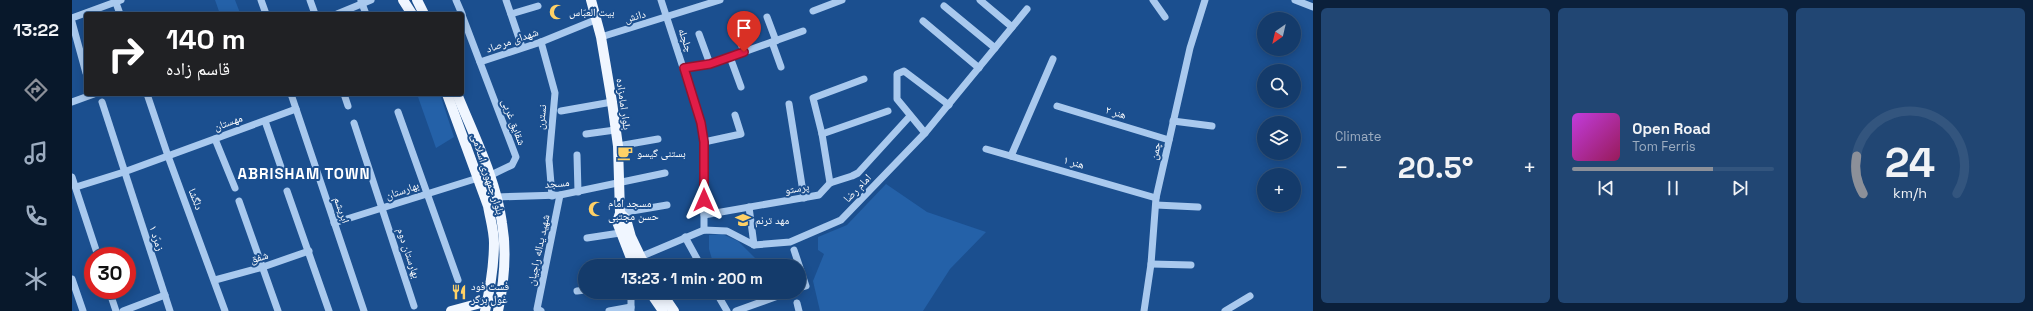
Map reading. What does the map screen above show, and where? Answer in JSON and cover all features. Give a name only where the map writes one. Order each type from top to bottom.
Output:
[{"type":"main road","points":[[403,0],[411,12]]},
{"type":"main road","points":[[418,0],[423,12]]},
{"type":"main road","name":"بلوار امامزاده","points":[[591,0],[595,20],[601,37],[618,146],[620,213],[617,222],[631,259]]},
{"type":"main road","name":"بلوار جمهوری اسلامی","points":[[448,96],[488,206],[494,242],[491,279],[485,311]]},
{"type":"main road","name":"بلوار جمهوری اسلامی","points":[[458,96],[489,176],[502,223],[505,252],[501,300],[498,311]]},
{"type":"main road","name":"بلوار امامزاده","points":[[620,213],[626,219],[640,257]]},
{"type":"main road","points":[[655,299],[663,311]]},
{"type":"main road","points":[[666,299],[674,311]]},
{"type":"main road","points":[[451,311],[487,300],[501,300]]},
{"type":"street","points":[[261,0],[265,12]]},
{"type":"street","points":[[310,0],[314,12]]},
{"type":"street","points":[[341,12],[362,2],[371,0]]},
{"type":"street","name":"شقایق غربی","points":[[456,0],[461,12]]},
{"type":"street","points":[[506,0],[522,47]]},
{"type":"street","name":"چلچله","points":[[661,0],[701,123],[704,142],[704,230]]},
{"type":"street","name":"دانش","points":[[601,37],[667,18],[720,0]]},
{"type":"street","points":[[813,11],[842,0]]},
{"type":"street","points":[[980,0],[1012,27]]},
{"type":"street","points":[[1153,0],[1165,17]]},
{"type":"street","name":"چمن","points":[[1144,311],[1151,264],[1156,198],[1190,48],[1205,0]]},
{"type":"street","points":[[1295,0],[1313,7]]},
{"type":"street","points":[[88,12],[117,1],[120,12]]},
{"type":"street","points":[[362,2],[365,12]]},
{"type":"street","points":[[511,14],[538,6]]},
{"type":"street","points":[[944,6],[995,48]]},
{"type":"street","name":"امام رضا","points":[[754,245],[790,242],[841,220],[925,133],[1027,9]]},
{"type":"street","points":[[72,18],[84,13]]},
{"type":"street","points":[[767,17],[781,67]]},
{"type":"street","name":"شقایق غربی","points":[[464,20],[516,157],[512,166],[489,176]]},
{"type":"street","name":"شهدای مرصاد","points":[[480,62],[541,42],[595,20]]},
{"type":"street","points":[[923,21],[979,68]]},
{"type":"street","points":[[72,22],[84,66]]},
{"type":"street","points":[[736,30],[744,52]]},
{"type":"street","points":[[684,68],[710,64],[803,31]]},
{"type":"street","points":[[699,34],[710,64]]},
{"type":"street","name":"نسترن","points":[[541,42],[554,93],[549,160],[552,196]]},
{"type":"street","points":[[730,57],[741,87]]},
{"type":"street","points":[[1011,156],[1053,59]]},
{"type":"street","points":[[925,133],[910,116],[896,96],[897,74],[904,71],[949,105]]},
{"type":"street","points":[[830,183],[822,134],[813,98],[864,79]]},
{"type":"street","points":[[72,102],[88,96]]},
{"type":"street","name":"دلگشا","points":[[148,96],[225,311]]},
{"type":"street","name":"ابریشم","points":[[292,96],[364,311]]},
{"type":"street","points":[[345,96],[348,106]]},
{"type":"street","name":"زمرّد ۱","points":[[102,102],[170,311]]},
{"type":"street","points":[[561,111],[612,102]]},
{"type":"street","points":[[789,104],[804,198]]},
{"type":"street","name":"هنر ۲","points":[[1057,106],[1169,140]]},
{"type":"street","name":"مهستان","points":[[76,187],[124,172],[296,109]]},
{"type":"street","points":[[822,134],[888,111]]},
{"type":"street","points":[[398,112],[458,280]]},
{"type":"street","points":[[704,142],[742,134],[735,115]]},
{"type":"street","name":"پرستو","points":[[704,215],[819,195],[830,183],[858,173],[910,116]]},
{"type":"street","points":[[265,121],[283,173]]},
{"type":"street","points":[[1173,121],[1212,126]]},
{"type":"street","name":"بهارستان دوم","points":[[354,123],[414,306]]},
{"type":"street","points":[[586,134],[615,130]]},
{"type":"street","points":[[215,139],[235,188]]},
{"type":"street","points":[[618,146],[658,139]]},
{"type":"street","name":"هنر ۱","points":[[986,149],[1156,198]]},
{"type":"street","points":[[577,155],[578,192]]},
{"type":"street","name":"مسجد","points":[[496,197],[560,195],[665,172]]},
{"type":"street","points":[[72,177],[95,247]]},
{"type":"street","name":"بهارستان","points":[[334,223],[478,178]]},
{"type":"street","points":[[287,191],[330,311]]},
{"type":"street","name":"شهید یداله راجیان","points":[[539,310],[560,195]]},
{"type":"street","points":[[239,201],[264,267],[278,311]]},
{"type":"street","points":[[620,213],[667,205]]},
{"type":"street","points":[[1156,205],[1198,207]]},
{"type":"street","points":[[749,207],[754,245]]},
{"type":"street","points":[[640,257],[684,237],[704,230],[727,231],[754,245]]},
{"type":"street","points":[[587,238],[620,233]]},
{"type":"street","points":[[684,237],[697,259]]},
{"type":"street","points":[[794,250],[796,259]]},
{"type":"street","name":"شفق","points":[[215,280],[264,267],[309,251]]},
{"type":"street","points":[[1151,264],[1191,265]]},
{"type":"street","points":[[72,280],[83,311]]},
{"type":"street","points":[[123,311],[164,294]]},
{"type":"street","points":[[1225,311],[1250,296]]},
{"type":"street","points":[[112,299],[116,311]]},
{"type":"street","points":[[720,299],[728,311]]},
{"type":"street","points":[[736,311],[769,299]]},
{"type":"street","points":[[796,303],[799,311]]},
{"type":"street","points":[[609,311],[631,309]]},
{"type":"shaded area","points":[[215,0],[235,0],[240,12],[219,12]]},
{"type":"shaded area","points":[[418,96],[441,96],[454,137],[436,148]]},
{"type":"shaded area","points":[[886,184],[927,212],[986,232],[950,269],[923,311],[820,311],[813,281],[824,254],[818,250],[818,237],[847,225]]},
{"type":"shaded area","points":[[722,234],[738,241],[756,259],[712,259],[709,249],[709,235]]},
{"type":"place","name":"بیت العبّاس","points":[[557,12]]},
{"type":"place","name":"بستنی گیسو","points":[[625,153]]},
{"type":"place","name":"مسجد امام حسن مجتبی","points":[[596,209]]},
{"type":"place","name":"مهد ترنم","points":[[743,220]]},
{"type":"place","name":"فست فود غول برگر","points":[[459,292]]},
{"type":"district","name":"ABRISHAM TOWN","points":[[304,174]]},
{"type":"route","points":[[704,200],[704,142],[701,123],[684,68],[710,64],[744,52]]}]
